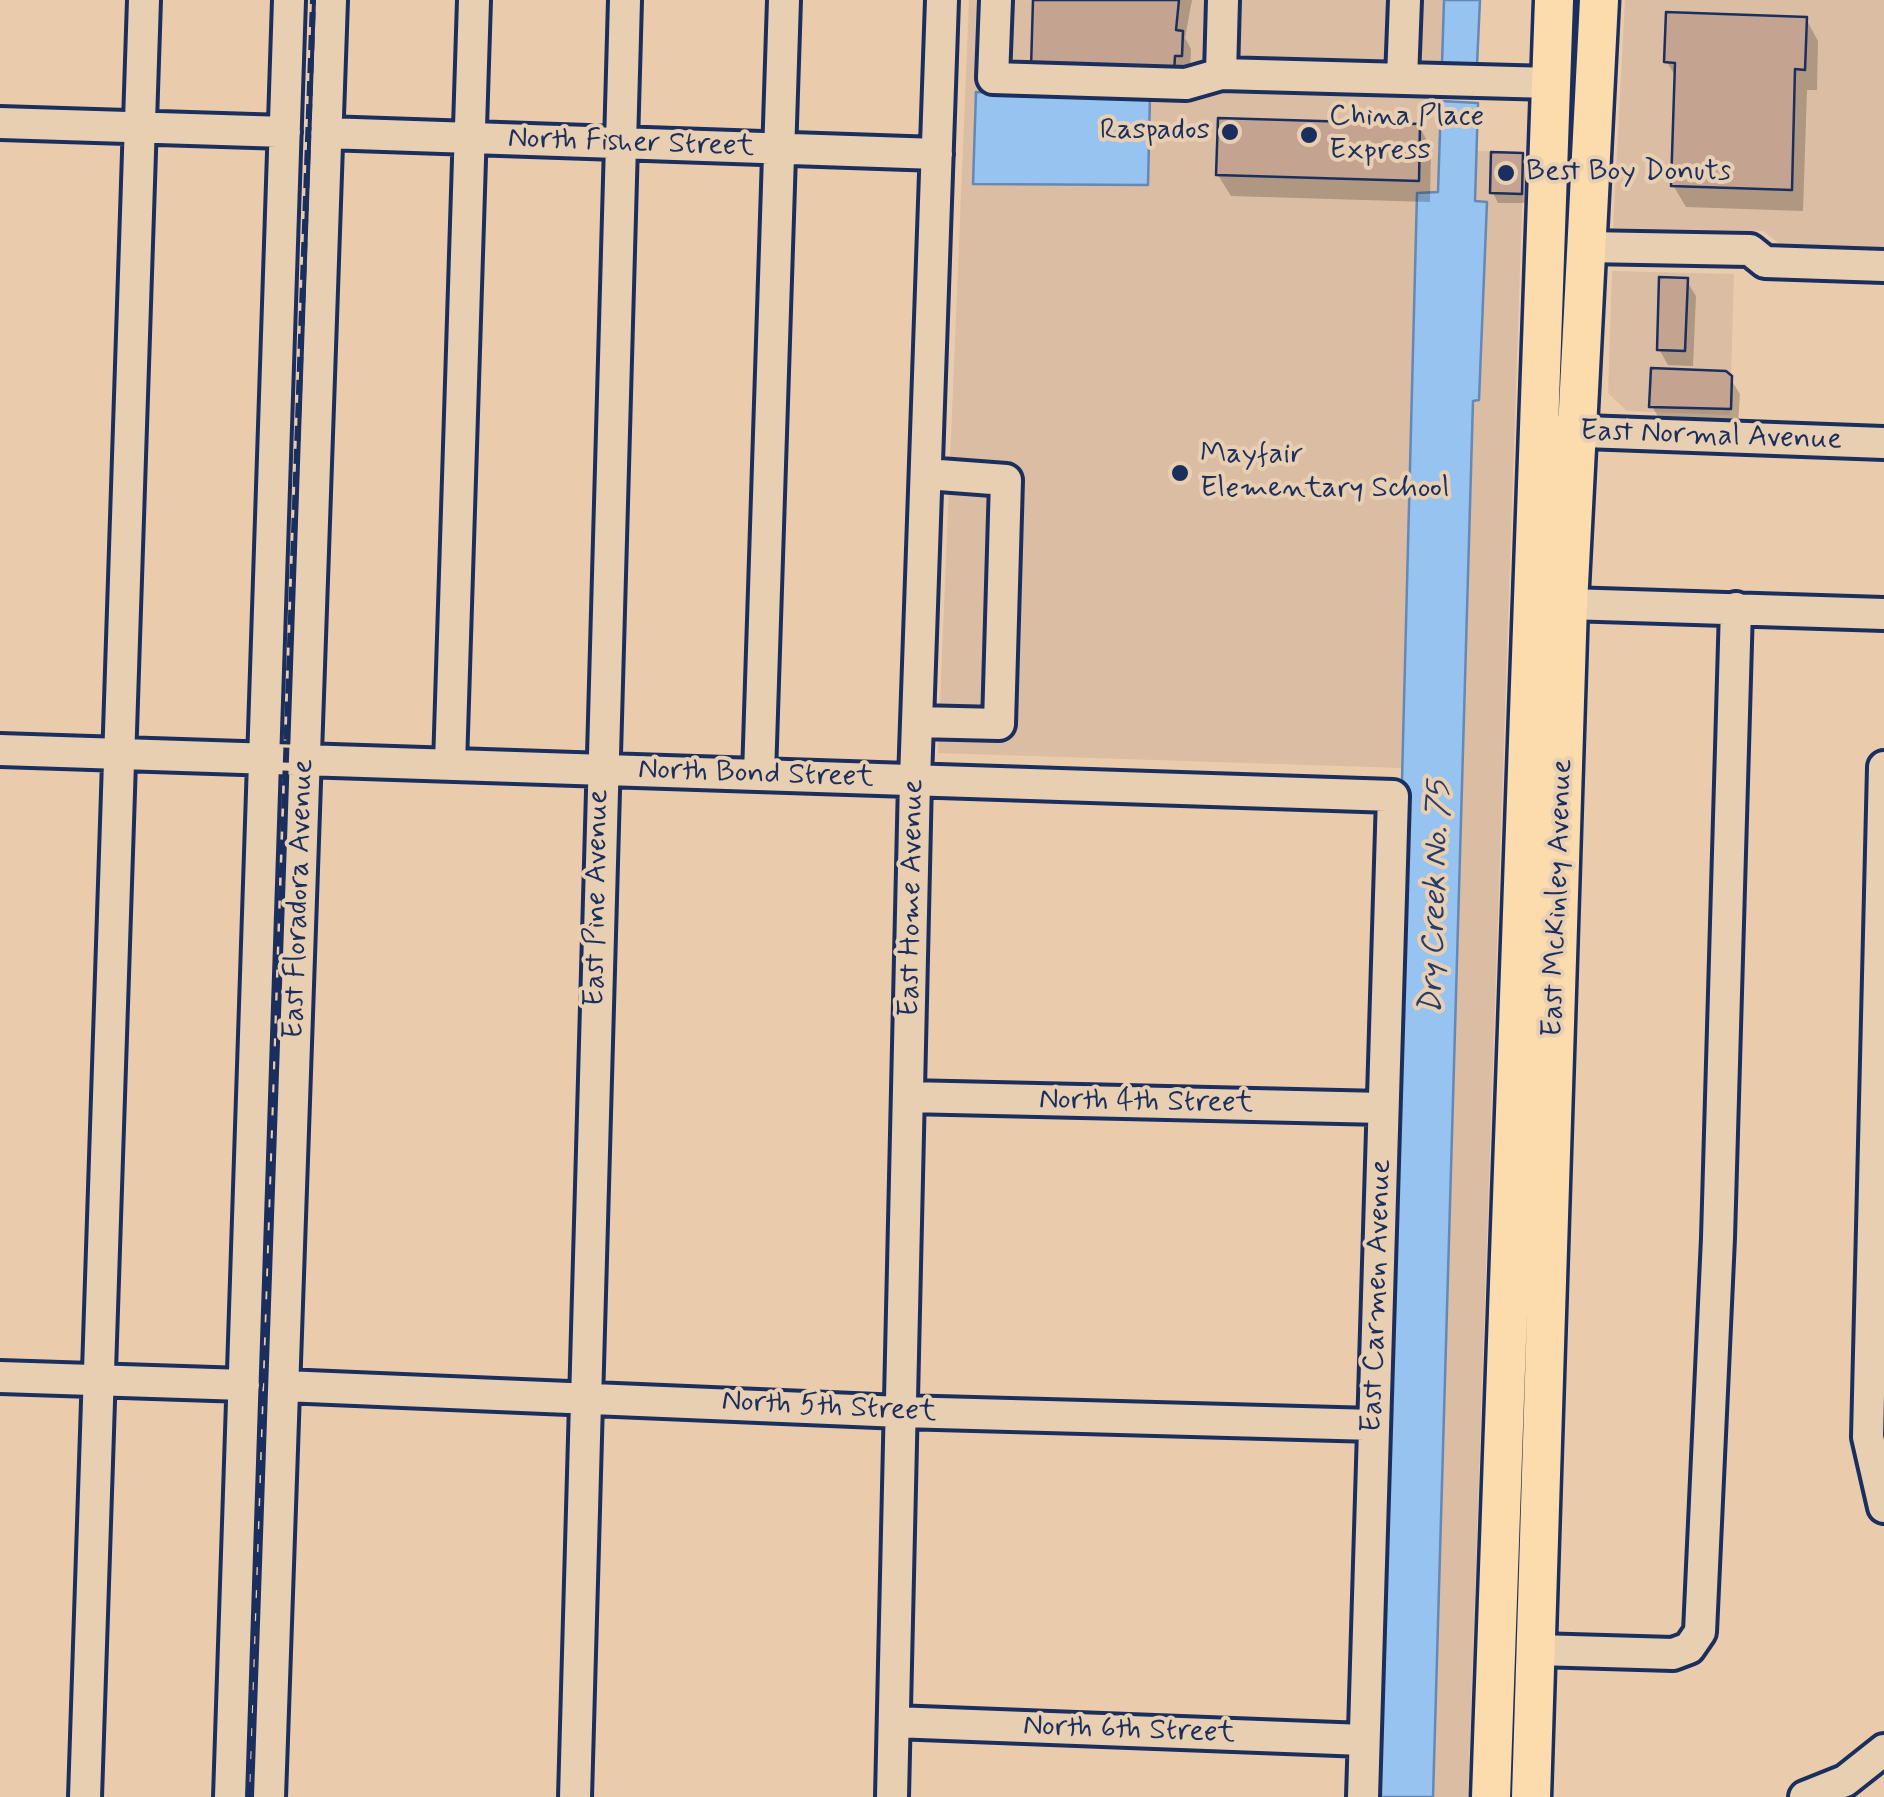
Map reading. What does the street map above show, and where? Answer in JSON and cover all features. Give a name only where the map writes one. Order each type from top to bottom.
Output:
[{"type":"main road","name":"East McKinley Avenue","points":[[1491,1797],[1554,0]]},
{"type":"main road","points":[[1574,0],[1570,92],[1590,186]]},
{"type":"main road","name":"East McKinley Avenue","points":[[1528,1797],[1537,1650],[1568,604],[1600,0]]},
{"type":"main road","points":[[1500,1534],[1514,1611],[1511,1773],[1528,1797]]},
{"type":"street","points":[[85,1797],[144,0]]},
{"type":"street","name":"East Floradora Avenue","points":[[230,1797],[289,0]]},
{"type":"street","name":"East Floradora Avenue","points":[[269,1797],[331,0]]},
{"type":"street","points":[[450,765],[474,0]]},
{"type":"street","name":"East Pine Avenue","points":[[575,1797],[601,770],[626,0]]},
{"type":"street","points":[[759,775],[784,0]]},
{"type":"street","name":"East Home Avenue","points":[[892,1797],[915,780],[942,0]]},
{"type":"street","points":[[996,0],[993,78],[1186,84],[1220,74],[1551,83]]},
{"type":"street","points":[[1220,74],[1223,0]]},
{"type":"street","points":[[1402,79],[1405,0]]},
{"type":"street","points":[[0,122],[285,132]]},
{"type":"street","name":"North Fisher Street","points":[[326,133],[937,154]]},
{"type":"street","points":[[1586,247],[1750,250],[1765,262],[1884,266]]},
{"type":"street","name":"East Normal Avenue","points":[[1538,430],[1884,443]]},
{"type":"street","points":[[917,722],[998,724],[1006,480],[926,474]]},
{"type":"street","points":[[1568,604],[1884,614]]},
{"type":"street","points":[[1537,1650],[1673,1654],[1689,1648],[1700,1632],[1718,1238],[1736,608]]},
{"type":"street","name":"North Bond Street","points":[[0,750],[1392,796]]},
{"type":"street","points":[[1884,767],[1868,1438],[1884,1507]]},
{"type":"street","name":"East Carmen Avenue","points":[[1362,1797],[1392,796]]},
{"type":"street","name":"North 4th Street","points":[[908,1097],[1383,1108]]},
{"type":"street","points":[[0,1378],[244,1384]]},
{"type":"street","name":"North 5th Street","points":[[284,1386],[901,1412],[1374,1425]]},
{"type":"street","name":"North 6th Street","points":[[894,1722],[1364,1740]]},
{"type":"street","points":[[1805,1797],[1845,1781],[1884,1750]]},
{"type":"shaded area","name":"Mayfair Elementary School","points":[[969,0],[1444,0],[1438,193],[1417,193],[1401,768],[938,753]]},
{"type":"shaded area","points":[[1625,0],[1884,0],[1884,249],[1781,245],[1763,231],[1613,228]]},
{"type":"shaded area","points":[[1476,151],[1524,152],[1468,1797],[1433,1797],[1474,400],[1479,399],[1487,203],[1475,201]]},
{"type":"shaded area","points":[[1612,271],[1734,274],[1730,415],[1627,411],[1608,393]]},
{"type":"water","points":[[1444,0],[1480,0],[1477,65],[1442,64]]},
{"type":"water","points":[[976,92],[1150,95],[1148,185],[973,184]]},
{"type":"water","name":"Dry Creek No. 75","points":[[1441,101],[1478,103],[1475,201],[1487,202],[1479,400],[1473,401],[1433,1797],[1376,1797],[1417,193],[1438,192]]},
{"type":"building","points":[[1033,0],[1179,0],[1176,30],[1183,31],[1182,56],[1175,56],[1174,73],[1031,68]]},
{"type":"building","points":[[1666,12],[1807,17],[1805,70],[1795,69],[1792,190],[1671,186],[1675,63],[1664,62]]},
{"type":"building","points":[[1218,118],[1420,124],[1419,181],[1216,175]]},
{"type":"building","name":"Best Boy Donuts","points":[[1491,152],[1523,153],[1522,194],[1490,193]]},
{"type":"building","points":[[1659,277],[1688,278],[1685,351],[1657,350]]},
{"type":"building","points":[[1651,368],[1726,371],[1732,376],[1731,409],[1649,407]]},
{"type":"railway","points":[[249,1797],[313,0]]},
{"type":"place","name":"Raspados","points":[[1230,132]]},
{"type":"place","name":"China Place Express","points":[[1309,135]]},
{"type":"place","name":"Best Boy Donuts","points":[[1506,173]]},
{"type":"place","name":"Mayfair Elementary School","points":[[1180,473]]}]
